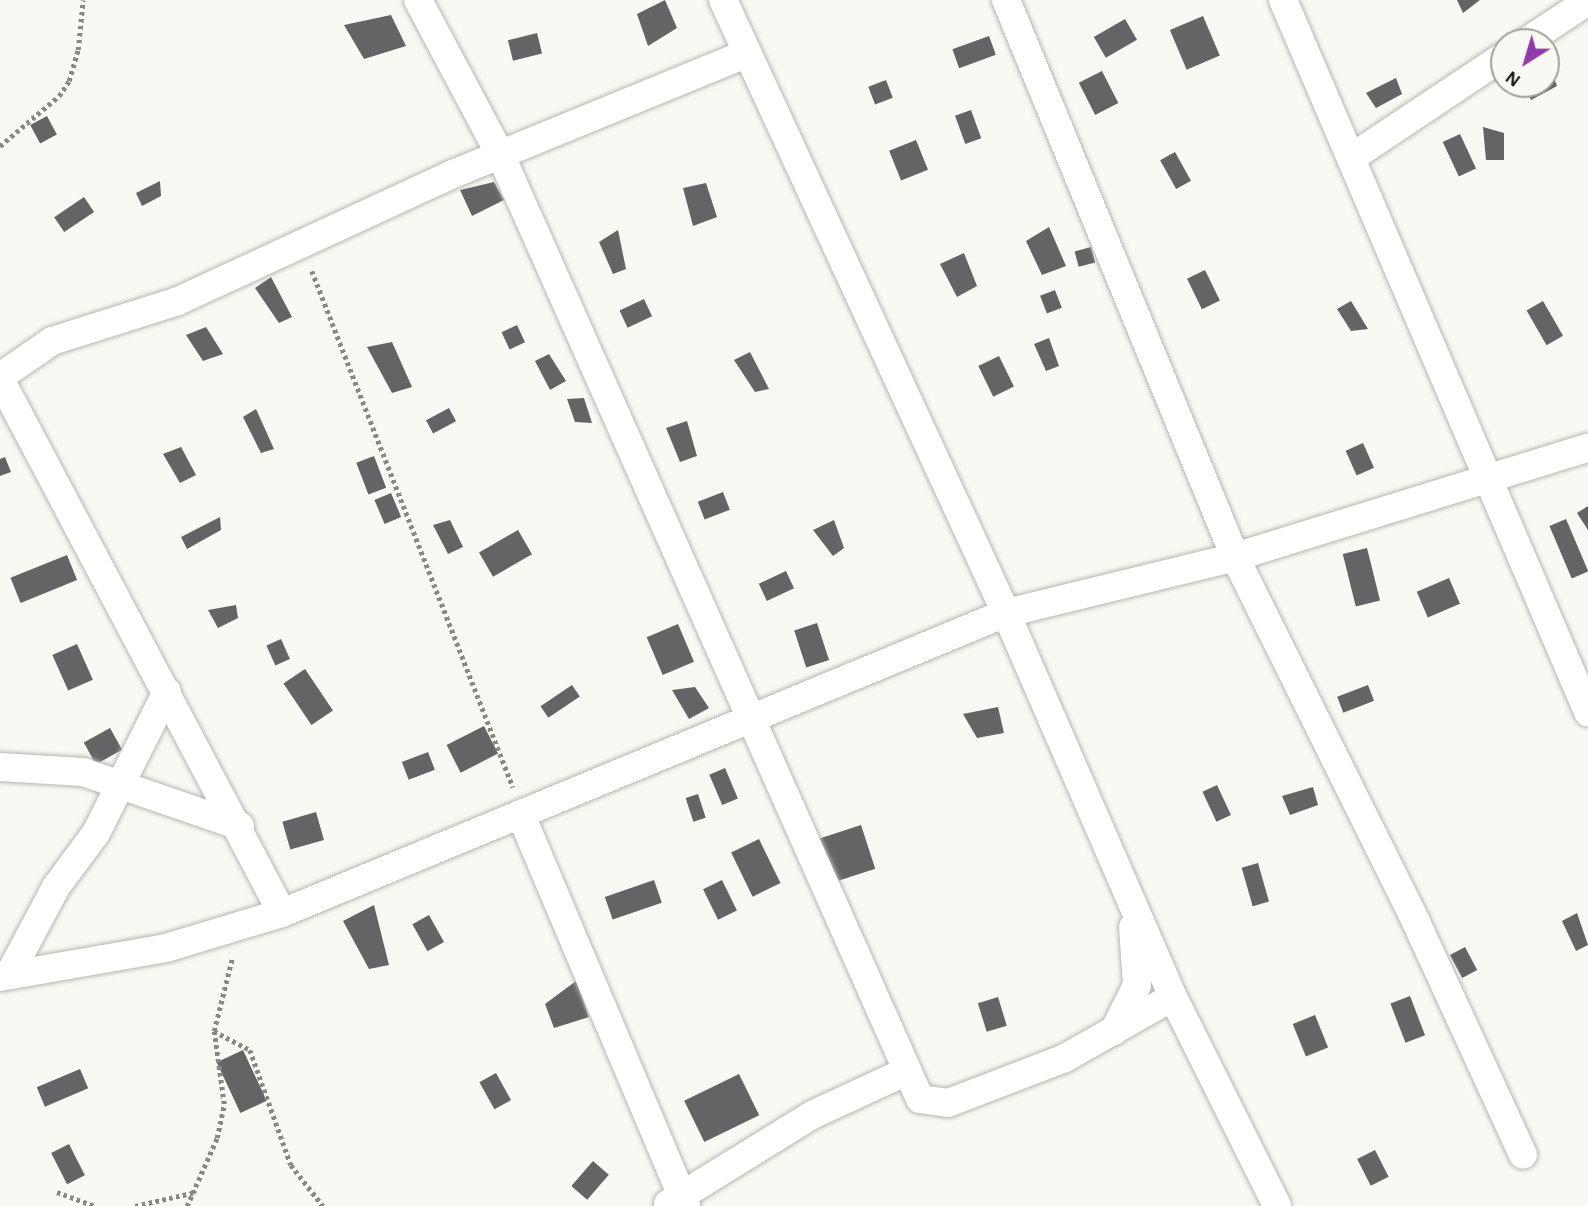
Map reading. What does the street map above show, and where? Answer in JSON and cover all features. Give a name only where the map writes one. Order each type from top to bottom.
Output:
[{"type":"street","points":[[418,0],[501,156],[920,1098],[948,1103],[1110,1036],[1173,997]]},
{"type":"street","points":[[723,0],[745,54],[1006,613],[1173,997],[1277,1206]]},
{"type":"street","points":[[1006,0],[1235,557],[1416,922],[1524,1155]]},
{"type":"street","points":[[1283,0],[1588,712]]},
{"type":"street","points":[[1547,28],[1588,1]]},
{"type":"street","points":[[282,913],[240,826],[0,378],[52,341],[178,301],[501,156],[745,54]]},
{"type":"street","points":[[1351,158],[1490,66]]},
{"type":"street","points":[[4,976],[166,948],[242,921],[282,913],[1006,613],[1235,557],[1588,448]]},
{"type":"street","points":[[4,976],[56,887],[96,833],[167,692]]},
{"type":"street","points":[[0,767],[83,772],[120,788],[240,826]]},
{"type":"street","points":[[521,815],[677,1202],[814,1114],[907,1071]]},
{"type":"street","points":[[1110,1036],[1138,985],[1128,897]]},
{"type":"path","points":[[0,146],[59,96],[69,81],[79,50],[83,0]]},
{"type":"path","points":[[303,247],[503,751],[521,815]]},
{"type":"path","points":[[187,1206],[197,1192],[224,1104],[214,1031],[242,921]]},
{"type":"path","points":[[214,1031],[250,1050],[291,1165],[323,1206]]},
{"type":"path","points":[[57,1192],[95,1206]]},
{"type":"path","points":[[135,1206],[197,1192]]},
{"type":"building","points":[[665,0],[677,28],[648,46],[637,14]]},
{"type":"building","points":[[1457,0],[1480,0],[1463,13]]},
{"type":"building","points":[[391,15],[406,46],[364,59],[344,25]]},
{"type":"building","points":[[1203,16],[1220,56],[1187,70],[1170,30]]},
{"type":"building","points":[[1125,19],[1137,40],[1106,58],[1094,37]]},
{"type":"building","points":[[537,33],[542,53],[513,61],[508,40]]},
{"type":"building","points":[[989,36],[996,55],[959,68],[952,49]]},
{"type":"building","points":[[1102,71],[1118,103],[1095,115],[1079,83]]},
{"type":"building","points":[[1396,78],[1402,94],[1376,108],[1366,93]]},
{"type":"building","points":[[886,80],[893,98],[875,105],[868,87]]},
{"type":"building","points":[[971,110],[981,138],[965,144],[955,116]]},
{"type":"building","points":[[47,116],[57,135],[40,143],[30,125]]},
{"type":"building","points":[[1483,127],[1504,133],[1504,160],[1486,160]]},
{"type":"building","points":[[1460,134],[1476,168],[1459,176],[1443,142]]},
{"type":"building","points":[[916,140],[928,170],[901,181],[889,151]]},
{"type":"building","points":[[1175,152],[1191,181],[1176,189],[1160,160]]},
{"type":"building","points":[[160,181],[161,196],[142,206],[136,193]]},
{"type":"building","points":[[494,182],[504,200],[472,216],[460,190]]},
{"type":"building","points":[[706,183],[717,217],[693,226],[683,188]]},
{"type":"building","points":[[84,197],[94,212],[64,232],[54,217]]},
{"type":"building","points":[[1049,227],[1066,266],[1042,275],[1026,241]]},
{"type":"building","points":[[618,230],[626,269],[613,274],[599,242]]},
{"type":"building","points":[[1091,247],[1095,262],[1079,267],[1075,251]]},
{"type":"building","points":[[964,253],[977,286],[957,297],[940,264]]},
{"type":"building","points":[[1205,270],[1220,301],[1202,309],[1187,279]]},
{"type":"building","points":[[271,277],[292,317],[279,323],[255,288]]},
{"type":"building","points":[[1055,290],[1062,308],[1047,313],[1040,296]]},
{"type":"building","points":[[644,299],[652,316],[628,328],[620,310]]},
{"type":"building","points":[[1351,301],[1368,329],[1351,331],[1337,309]]},
{"type":"building","points":[[1543,301],[1563,336],[1547,345],[1527,310]]},
{"type":"building","points":[[517,325],[525,342],[510,349],[502,332]]},
{"type":"building","points":[[206,327],[223,354],[203,361],[186,335]]},
{"type":"building","points":[[1049,338],[1059,366],[1046,371],[1034,344]]},
{"type":"building","points":[[392,342],[412,387],[392,393],[367,347]]},
{"type":"building","points":[[750,352],[769,389],[755,392],[734,360]]},
{"type":"building","points":[[549,354],[566,381],[550,390],[535,361]]},
{"type":"building","points":[[999,356],[1014,387],[993,397],[978,366]]},
{"type":"building","points":[[584,398],[592,423],[575,422],[567,399]]},
{"type":"building","points":[[449,408],[456,421],[433,433],[426,420]]},
{"type":"building","points":[[256,409],[274,449],[261,453],[243,417]]},
{"type":"building","points":[[687,421],[697,456],[680,462],[666,428]]},
{"type":"building","points":[[1363,443],[1374,468],[1357,475],[1346,451]]},
{"type":"building","points":[[181,447],[196,475],[180,483],[163,454]]},
{"type":"building","points":[[374,456],[386,488],[368,495],[356,463]]},
{"type":"building","points":[[5,457],[11,472],[0,476],[0,459]]},
{"type":"building","points":[[723,492],[730,510],[705,519],[698,502]]},
{"type":"building","points":[[391,493],[401,517],[385,524],[374,500]]},
{"type":"building","points":[[1588,506],[1588,530],[1577,513]]},
{"type":"building","points":[[220,517],[221,530],[187,549],[181,537]]},
{"type":"building","points":[[1566,519],[1588,571],[1572,579],[1549,526]]},
{"type":"building","points":[[450,520],[463,547],[448,554],[433,525]]},
{"type":"building","points":[[834,520],[844,548],[833,556],[813,530]]},
{"type":"building","points":[[518,530],[532,554],[493,577],[479,552]]},
{"type":"building","points":[[1367,548],[1380,600],[1356,606],[1343,554]]},
{"type":"building","points":[[67,555],[77,580],[21,603],[10,578]]},
{"type":"building","points":[[786,571],[794,588],[767,601],[759,584]]},
{"type":"building","points":[[1449,578],[1460,604],[1428,617],[1417,592]]},
{"type":"building","points":[[236,605],[238,618],[218,628],[208,610]]},
{"type":"building","points":[[817,623],[829,660],[806,668],[794,630]]},
{"type":"building","points":[[678,624],[694,662],[663,675],[647,637]]},
{"type":"building","points":[[281,639],[290,659],[275,666],[266,646]]},
{"type":"building","points":[[77,644],[93,680],[68,691],[52,655]]},
{"type":"building","points":[[305,669],[333,710],[311,725],[283,684]]},
{"type":"building","points":[[572,685],[580,697],[548,718],[540,706]]},
{"type":"building","points":[[1368,685],[1374,701],[1343,713],[1337,697]]},
{"type":"building","points":[[695,687],[709,708],[689,719],[672,690]]},
{"type":"building","points":[[998,707],[1004,733],[977,738],[963,714]]},
{"type":"building","points":[[484,726],[498,754],[461,773],[447,745]]},
{"type":"building","points":[[110,728],[122,750],[96,764],[84,743]]},
{"type":"building","points":[[428,752],[435,770],[409,780],[402,762]]},
{"type":"building","points":[[725,768],[738,798],[722,805],[709,775]]},
{"type":"building","points":[[1217,785],[1231,815],[1216,822],[1202,792]]},
{"type":"building","points":[[1313,787],[1318,805],[1290,815],[1282,796]]},
{"type":"building","points":[[698,794],[706,818],[693,822],[686,798]]},
{"type":"building","points":[[316,812],[324,840],[290,850],[282,822]]},
{"type":"building","points":[[861,825],[875,869],[828,884],[813,840]]},
{"type":"building","points":[[759,839],[780,883],[753,897],[731,853]]},
{"type":"building","points":[[1258,863],[1269,901],[1253,906],[1242,868]]},
{"type":"building","points":[[654,880],[662,903],[613,920],[605,897]]},
{"type":"building","points":[[722,880],[737,911],[718,920],[703,889]]},
{"type":"building","points":[[374,905],[389,965],[369,969],[343,921]]},
{"type":"building","points":[[1577,913],[1588,945],[1576,951],[1562,921]]},
{"type":"building","points":[[429,915],[444,942],[427,951],[412,924]]},
{"type":"building","points":[[1465,947],[1477,970],[1462,978],[1450,955]]},
{"type":"building","points":[[576,981],[589,1017],[554,1028],[545,1004]]},
{"type":"building","points":[[1410,996],[1425,1035],[1405,1043],[1390,1004]]},
{"type":"building","points":[[998,997],[1007,1026],[987,1032],[978,1003]]},
{"type":"building","points":[[1315,1015],[1328,1047],[1306,1056],[1293,1024]]},
{"type":"building","points":[[243,1050],[267,1101],[240,1113],[217,1062]]},
{"type":"building","points":[[80,1069],[88,1088],[45,1107],[37,1087]]},
{"type":"building","points":[[496,1073],[511,1100],[494,1109],[479,1082]]},
{"type":"building","points":[[739,1074],[759,1115],[704,1142],[684,1101]]},
{"type":"building","points":[[69,1144],[85,1175],[67,1184],[51,1153]]},
{"type":"building","points":[[1375,1150],[1389,1177],[1371,1186],[1357,1159]]},
{"type":"building","points":[[593,1161],[609,1175],[587,1200],[571,1186]]}]
